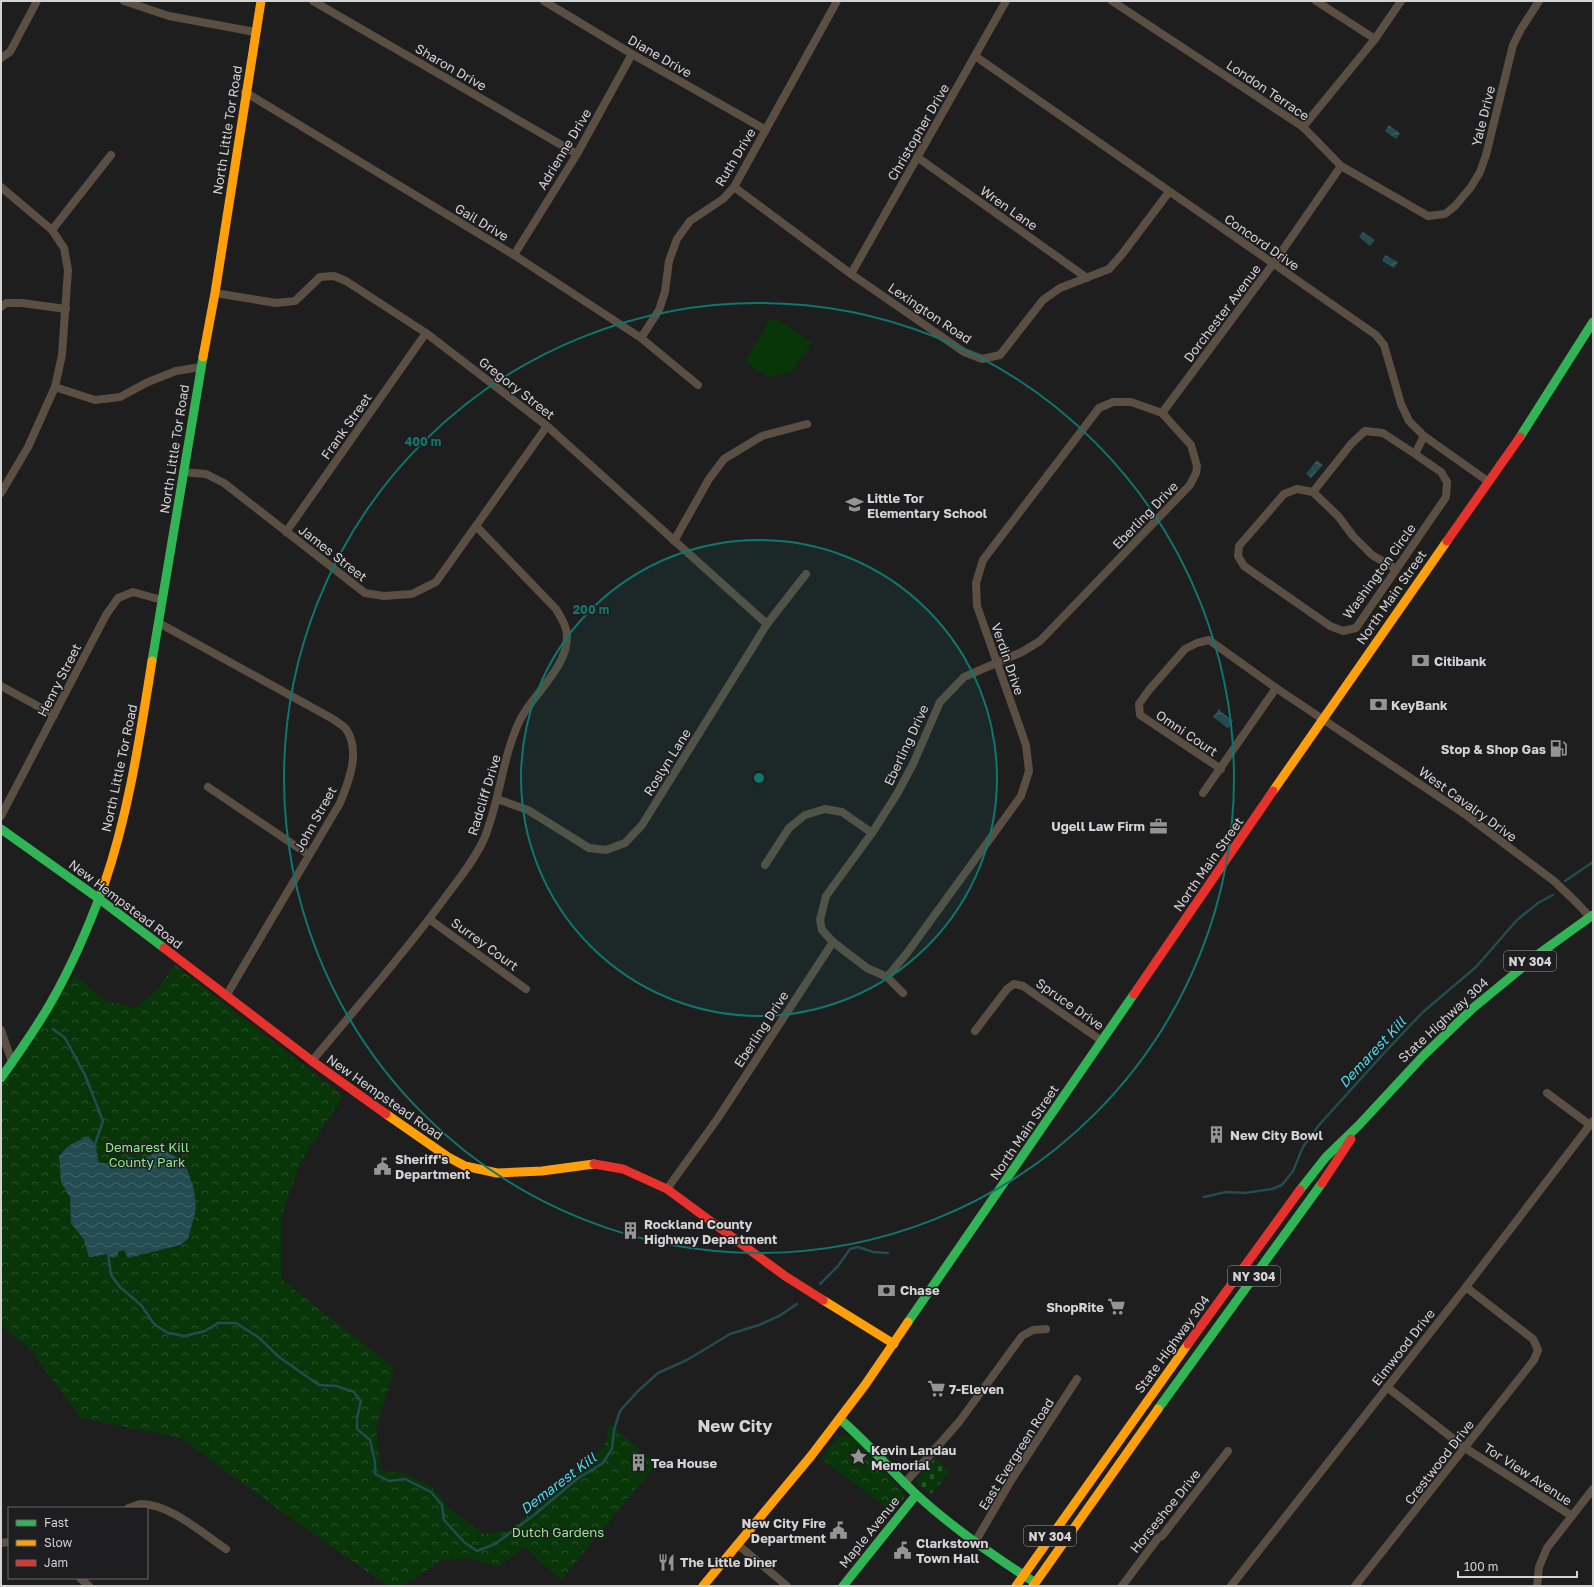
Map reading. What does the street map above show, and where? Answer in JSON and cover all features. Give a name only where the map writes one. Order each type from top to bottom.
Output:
[{"type":"street","points":[[1,58],[10,52],[37,1]]},
{"type":"street","points":[[124,1],[169,16],[255,32]]},
{"type":"street","name":"North Little Tor Road","points":[[1,1078],[37,1026],[74,961],[109,867],[128,801],[159,623],[200,367],[215,293],[260,1]]},
{"type":"street","name":"Sharon Drive","points":[[313,1],[578,154]]},
{"type":"street","name":"Diane Drive","points":[[544,1],[632,54],[766,130]]},
{"type":"street","name":"Christopher Drive","points":[[851,274],[1006,1]]},
{"type":"street","name":"London Terrace","points":[[1112,1],[1303,127],[1341,166],[1428,216]]},
{"type":"street","points":[[1316,1],[1375,39]]},
{"type":"street","points":[[1303,127],[1375,39],[1401,1]]},
{"type":"street","name":"Yale Drive","points":[[1428,216],[1445,214],[1455,206],[1471,187],[1480,172],[1486,155],[1513,45],[1521,29],[1539,1]]},
{"type":"street","name":"Ruth Drive","points":[[641,338],[659,310],[665,292],[669,261],[677,239],[690,221],[723,199],[734,187],[834,2]]},
{"type":"street","name":"Adrienne Drive","points":[[514,255],[578,154],[632,54]]},
{"type":"street","name":"Concord Drive","points":[[975,56],[1376,335],[1384,345],[1400,404],[1409,421],[1424,436],[1489,482]]},
{"type":"street","name":"Gail Drive","points":[[245,92],[514,255],[641,338],[698,385]]},
{"type":"street","points":[[52,230],[111,155]]},
{"type":"street","name":"Wren Lane","points":[[917,157],[1087,278]]},
{"type":"street","name":"Dorchester Avenue","points":[[1162,413],[1273,264],[1341,166]]},
{"type":"street","points":[[1,187],[52,230],[64,248],[68,270],[62,355],[55,387],[28,447],[1,493]]},
{"type":"street","name":"Lexington Road","points":[[734,187],[851,274],[964,352],[982,359],[1000,355],[1043,300],[1060,288],[1109,269],[1123,253],[1169,192]]},
{"type":"street","name":"Gregory Street","points":[[215,293],[276,303],[295,301],[320,278],[334,276],[346,281],[426,333],[547,426],[768,624]]},
{"type":"street","points":[[1,307],[6,303],[22,303],[66,309]]},
{"type":"street","name":"North Main Street","points":[[704,1586],[840,1419],[894,1344],[1389,623],[1523,433],[1593,322]]},
{"type":"street","name":"Frank Street","points":[[286,532],[426,333]]},
{"type":"street","points":[[55,387],[95,400],[114,398],[120,397],[148,382],[176,371],[200,367]]},
{"type":"street","name":"Verdin Drive","points":[[887,977],[907,953],[1021,796],[1029,770],[1026,745],[977,606],[976,583],[983,560],[1098,408],[1113,402],[1131,402],[1162,413]]},
{"type":"street","name":"Eberling Drive","points":[[667,1189],[718,1118],[833,942],[822,930],[820,920],[826,896],[872,833],[897,794],[913,764],[940,702],[964,677],[998,663],[1040,641],[1190,485],[1196,473],[1197,466],[1191,445],[1162,413]]},
{"type":"street","points":[[674,541],[709,479],[724,459],[762,436],[807,424]]},
{"type":"street","name":"James Street","points":[[183,472],[206,474],[224,483],[365,593],[384,596],[412,594],[436,582],[477,527],[547,426]]},
{"type":"street","name":"Washington Circle","points":[[1365,431],[1383,433],[1414,454],[1441,472],[1447,482],[1446,497],[1356,628],[1343,631],[1330,626],[1244,566],[1238,556],[1239,546],[1284,494],[1297,489],[1313,492],[1352,444],[1365,431]]},
{"type":"street","points":[[1414,454],[1424,436]]},
{"type":"street","points":[[1313,492],[1338,516],[1353,536],[1372,555],[1396,569]]},
{"type":"street","name":"Radcliff Drive","points":[[312,1061],[430,919],[472,860],[484,838],[497,799],[513,739],[521,719],[566,651],[567,636],[564,623],[556,609],[477,527]]},
{"type":"street","name":"Roslyn Lane","points":[[497,799],[528,810],[589,848],[606,850],[625,843],[642,825],[768,624],[806,574]]},
{"type":"street","name":"Henry Street","points":[[1,816],[106,615],[118,598],[133,592],[162,600]]},
{"type":"street","name":"John Street","points":[[159,623],[334,719],[346,728],[352,746],[352,772],[340,803],[226,996]]},
{"type":"street","name":"Omni Court","points":[[1220,769],[1140,715],[1139,704],[1149,690],[1185,649],[1197,643],[1209,640],[1276,688],[1323,719]]},
{"type":"street","points":[[1,686],[54,715]]},
{"type":"street","name":"Omni Court","points":[[1203,793],[1276,688]]},
{"type":"street","name":"West Cavalry Drive","points":[[1323,719],[1466,815],[1554,881],[1591,916]]},
{"type":"street","points":[[208,787],[309,855]]},
{"type":"street","points":[[765,865],[789,828],[805,815],[826,809],[842,812],[872,833]]},
{"type":"street","name":"New Hempstead Road","points":[[1,829],[98,898],[312,1061],[448,1157],[465,1166],[497,1173],[542,1171],[597,1164],[623,1169],[667,1189],[785,1276],[894,1344]]},
{"type":"street","name":"State Highway 304","points":[[1016,1586],[1180,1354],[1282,1213],[1326,1157],[1359,1125],[1424,1055],[1478,1004],[1540,953],[1591,916]]},
{"type":"street","name":"Surrey Court","points":[[430,919],[526,989]]},
{"type":"street","points":[[833,942],[867,968],[887,977],[902,993]]},
{"type":"street","name":"Spruce Drive","points":[[975,1031],[1007,988],[1014,984],[1024,986],[1102,1041]]},
{"type":"street","points":[[1,1030],[12,1062]]},
{"type":"street","points":[[1547,1093],[1592,1123]]},
{"type":"street","name":"Elmwood Drive","points":[[1231,1586],[1466,1287],[1592,1123]]},
{"type":"street","name":"State Highway 304","points":[[1036,1585],[1146,1426],[1336,1163],[1359,1125]]},
{"type":"street","name":"Crestwood Drive","points":[[1355,1586],[1534,1360],[1538,1350],[1533,1339],[1466,1287]]},
{"type":"street","points":[[904,1484],[948,1436],[1022,1336],[1033,1330],[1046,1329]]},
{"type":"street","name":"East Evergreen Road","points":[[975,1542],[1012,1479],[1077,1379]]},
{"type":"street","name":"Tor View Avenue","points":[[1387,1387],[1465,1448],[1572,1516],[1593,1489]]},
{"type":"street","points":[[840,1419],[854,1430],[904,1484],[947,1521],[1036,1585]]},
{"type":"street","name":"Horseshoe Drive","points":[[1122,1586],[1158,1538],[1162,1536],[1228,1451]]},
{"type":"street","name":"Maple Avenue","points":[[843,1586],[916,1494]]},
{"type":"street","points":[[132,1507],[139,1504],[157,1506],[174,1513],[226,1549]]},
{"type":"street","points":[[1537,1586],[1539,1567],[1547,1548],[1572,1516]]},
{"type":"street","points":[[737,1544],[786,1586]]},
{"type":"street","points":[[81,1579],[89,1586]]},
{"type":"green space","points":[[776,319],[812,342],[793,371],[768,377],[745,363],[769,320]]},
{"type":"green space","name":"Demarest Kill County Park","points":[[175,965],[343,1096],[302,1159],[281,1217],[281,1279],[394,1368],[376,1428],[381,1470],[406,1474],[432,1487],[451,1510],[484,1534],[508,1531],[543,1503],[564,1482],[590,1463],[605,1445],[610,1424],[656,1464],[561,1580],[525,1547],[497,1567],[470,1558],[442,1560],[402,1586],[388,1586],[281,1511],[181,1438],[81,1418],[30,1349],[1,1326],[1,1079],[74,975],[105,1001],[135,1008],[155,992]]},
{"type":"green space","points":[[844,1435],[854,1438],[903,1492],[904,1498],[892,1512],[821,1458],[838,1438]]},
{"type":"green space","points":[[935,1458],[950,1471],[931,1494],[915,1482]]},
{"type":"water","points":[[1389,125],[1400,133],[1396,139],[1385,131]]},
{"type":"water","points":[[1363,232],[1375,240],[1370,246],[1359,237]]},
{"type":"water","points":[[1385,255],[1398,262],[1394,268],[1382,261]]},
{"type":"water","points":[[1317,460],[1323,465],[1311,478],[1306,474]]},
{"type":"water","points":[[1219,709],[1233,721],[1228,728],[1213,717]]},
{"type":"water","points":[[88,1136],[95,1144],[99,1163],[117,1163],[130,1157],[141,1160],[157,1152],[166,1151],[179,1159],[186,1166],[194,1189],[196,1209],[188,1239],[180,1245],[128,1258],[124,1250],[118,1252],[118,1256],[112,1258],[108,1254],[89,1257],[84,1240],[71,1223],[70,1197],[61,1182],[59,1156],[68,1146]]},
{"type":"waterway","name":"Demarest Kill","points":[[1565,881],[1593,862]]},
{"type":"waterway","name":"Demarest Kill","points":[[1204,1197],[1226,1192],[1245,1193],[1272,1189],[1282,1185],[1293,1171],[1303,1147],[1319,1125],[1384,1053],[1423,1012],[1476,967],[1517,920],[1538,903],[1553,895]]},
{"type":"waterway","points":[[53,1029],[65,1038],[85,1075],[103,1121],[95,1144]]},
{"type":"waterway","name":"Demarest Kill","points":[[820,1284],[838,1266],[850,1249],[858,1247],[873,1252],[888,1253]]},
{"type":"waterway","name":"Demarest Kill","points":[[108,1254],[111,1275],[120,1287],[141,1305],[154,1324],[168,1333],[185,1336],[205,1331],[218,1323],[236,1323],[258,1337],[279,1357],[319,1385],[336,1386],[354,1392],[361,1401],[357,1418],[357,1429],[370,1440],[375,1462],[375,1474],[389,1481],[405,1479],[431,1492],[442,1505],[444,1520],[464,1542],[477,1551],[495,1544],[534,1515],[577,1479],[603,1463],[612,1449],[614,1430],[620,1411],[638,1391],[658,1373],[687,1360],[730,1334],[759,1325],[779,1316],[797,1304]]},
{"type":"traffic: fast","points":[[1520,437],[1593,322]]},
{"type":"traffic: fast","points":[[152,661],[203,357]]},
{"type":"traffic: fast","points":[[1,829],[98,898],[164,948]]},
{"type":"traffic: fast","points":[[1,1078],[32,1033],[58,990],[80,946],[104,885]]},
{"type":"traffic: fast","points":[[1300,1190],[1326,1157],[1359,1125],[1424,1055],[1473,1008],[1540,953],[1593,915]]},
{"type":"traffic: fast","points":[[908,1322],[1134,994]]},
{"type":"traffic: fast","points":[[1158,1409],[1322,1183]]},
{"type":"traffic: fast","points":[[840,1419],[931,1508],[973,1541],[1031,1580]]},
{"type":"traffic: fast","points":[[843,1586],[916,1495]]},
{"type":"traffic: slow","points":[[203,357],[215,293],[261,1]]},
{"type":"traffic: slow","points":[[1273,791],[1447,541]]},
{"type":"traffic: slow","points":[[104,885],[127,802],[152,661]]},
{"type":"traffic: slow","points":[[386,1114],[448,1157],[465,1166],[497,1173],[542,1171],[594,1164]]},
{"type":"traffic: slow","points":[[823,1300],[894,1344]]},
{"type":"traffic: slow","points":[[703,1586],[811,1456],[865,1385],[908,1322]]},
{"type":"traffic: slow","points":[[1016,1586],[1188,1344]]},
{"type":"traffic: slow","points":[[1033,1586],[1158,1409]]},
{"type":"traffic: jam","points":[[1447,541],[1520,437]]},
{"type":"traffic: jam","points":[[1134,994],[1273,791]]},
{"type":"traffic: jam","points":[[164,948],[312,1061],[386,1114]]},
{"type":"traffic: jam","points":[[1322,1183],[1351,1139]]},
{"type":"traffic: jam","points":[[594,1164],[623,1169],[667,1189],[785,1276],[823,1300]]},
{"type":"traffic: jam","points":[[1188,1344],[1300,1190]]},
{"type":"place","name":"Little Tor Elementary School","points":[[854,505]]},
{"type":"place","name":"Citibank","points":[[1421,661]]},
{"type":"place","name":"KeyBank","points":[[1378,705]]},
{"type":"place","name":"Stop & Shop Gas","points":[[1559,749]]},
{"type":"place","name":"Ugell Law Firm","points":[[1158,826]]},
{"type":"place","name":"New City Bowl","points":[[1217,1135]]},
{"type":"place","name":"Sheriff's Department","points":[[382,1166]]},
{"type":"place","name":"Rockland County Highway Department","points":[[631,1231]]},
{"type":"place","name":"Chase","points":[[887,1290]]},
{"type":"place","name":"ShopRite","points":[[1117,1307]]},
{"type":"place","name":"7-Eleven","points":[[936,1389]]},
{"type":"place","name":"Kevin Landau Memorial","points":[[858,1457]]},
{"type":"place","name":"Tea House","points":[[638,1463]]},
{"type":"place","name":"New City Fire Department","points":[[839,1530]]},
{"type":"place","name":"Clarkstown Town Hall","points":[[903,1550]]},
{"type":"place","name":"The Little Diner","points":[[667,1562]]},
{"type":"district","name":"New City","points":[[735,1425]]},
{"type":"park label","name":"Dutch Gardens","points":[[558,1532]]}]
